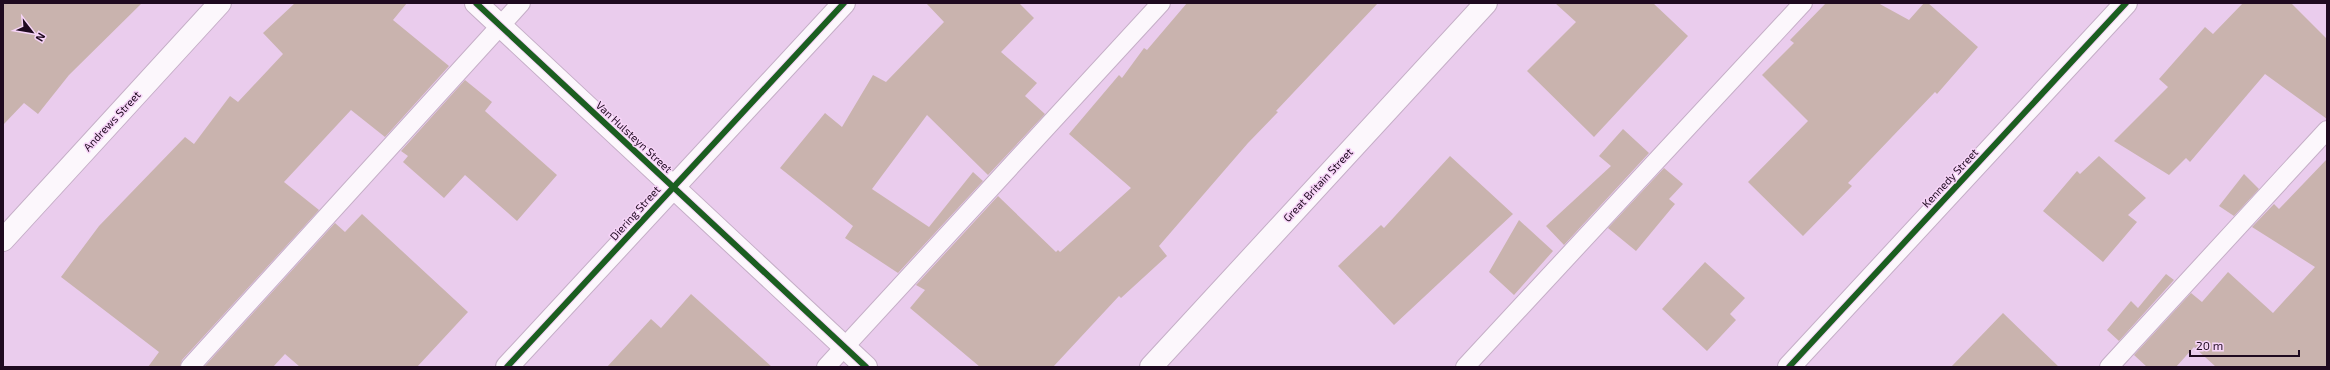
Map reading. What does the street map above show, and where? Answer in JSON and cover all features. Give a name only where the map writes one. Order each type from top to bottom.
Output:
[{"type":"street","name":"Andrews Street","points":[[3,240],[220,3]]},
{"type":"street","name":"Van Hulsteyn Street","points":[[476,3],[866,367]]},
{"type":"street","name":"Diering Street","points":[[507,367],[672,187],[844,3]]},
{"type":"street","name":"Great Britain Street","points":[[1151,367],[1486,3]]},
{"type":"street","name":"Kennedy Street","points":[[1789,367],[2126,3]]},
{"type":"lane","points":[[190,367],[521,3]]},
{"type":"lane","points":[[826,367],[1161,3]]},
{"type":"lane","points":[[1465,367],[1803,3]]},
{"type":"lane","points":[[2109,367],[2327,130]]},
{"type":"building","points":[[3,3],[142,3],[69,75],[38,114],[24,103],[3,125]]},
{"type":"building","points":[[295,3],[407,3],[393,20],[449,66],[385,137],[351,110],[284,182],[319,210],[182,360],[180,367],[148,367],[159,352],[61,277],[99,226],[185,137],[194,144],[230,96],[238,102],[283,54],[263,33]]},
{"type":"building","points":[[926,3],[1019,3],[1034,18],[1001,52],[1037,83],[1025,96],[1045,114],[988,175],[927,115],[872,189],[929,227],[973,172],[983,181],[898,273],[845,238],[853,226],[780,168],[825,113],[842,127],[873,75],[886,82],[944,22]]},
{"type":"building","points":[[1187,3],[1378,3],[1276,111],[1278,112],[1248,143],[1159,246],[1167,256],[1121,298],[1119,296],[1053,367],[980,367],[910,308],[925,290],[916,285],[998,196],[1056,252],[1058,250],[1060,252],[1131,188],[1069,134],[1119,75],[1122,78],[1144,48],[1147,50]]},
{"type":"building","points":[[1555,3],[1653,3],[1688,36],[1594,137],[1527,71],[1576,22]]},
{"type":"building","points":[[1826,3],[1878,3],[1909,20],[1924,3],[1928,3],[1978,47],[1937,94],[1935,92],[1848,183],[1852,186],[1803,236],[1748,182],[1808,121],[1762,75],[1794,43],[1790,40]]},
{"type":"building","points":[[2243,3],[2291,3],[2327,39],[2327,119],[2265,74],[2190,162],[2186,158],[2169,175],[2114,141],[2168,87],[2159,79],[2205,27],[2213,34]]},
{"type":"building","points":[[465,80],[492,102],[485,111],[557,175],[517,221],[465,175],[444,198],[403,162],[408,156],[401,151]]},
{"type":"building","points":[[1623,129],[1649,153],[1564,245],[1546,226],[1611,166],[1599,156]]},
{"type":"building","points":[[1450,156],[1513,214],[1394,325],[1338,266],[1381,225],[1384,228]]},
{"type":"building","points":[[2099,156],[2146,198],[2128,215],[2137,222],[2103,262],[2043,211],[2077,171],[2080,174]]},
{"type":"building","points":[[2327,159],[2327,367],[2216,367],[2194,347],[2176,367],[2147,367],[2134,355],[2191,293],[2202,302],[2228,272],[2273,313],[2315,267],[2252,227],[2274,204],[2279,209]]},
{"type":"building","points":[[1664,168],[1683,184],[1669,199],[1675,204],[1636,251],[1608,228]]},
{"type":"building","points":[[2244,174],[2259,189],[2234,216],[2219,206]]},
{"type":"building","points":[[362,214],[468,312],[417,367],[300,367],[285,354],[273,367],[204,367],[335,223],[345,232]]},
{"type":"building","points":[[1519,220],[1553,251],[1514,295],[1489,272]]},
{"type":"building","points":[[1705,262],[1745,298],[1730,314],[1736,320],[1707,351],[1662,309]]},
{"type":"building","points":[[2166,274],[2174,280],[2119,341],[2107,330],[2131,301],[2138,308]]},
{"type":"building","points":[[691,294],[772,367],[607,367],[651,319],[661,328]]},
{"type":"building","points":[[2003,313],[2059,367],[1951,367]]},
{"type":"cycle path","points":[[476,3],[866,367]]},
{"type":"cycle path","points":[[507,367],[844,3]]},
{"type":"cycle path","points":[[1789,367],[2126,3]]}]
